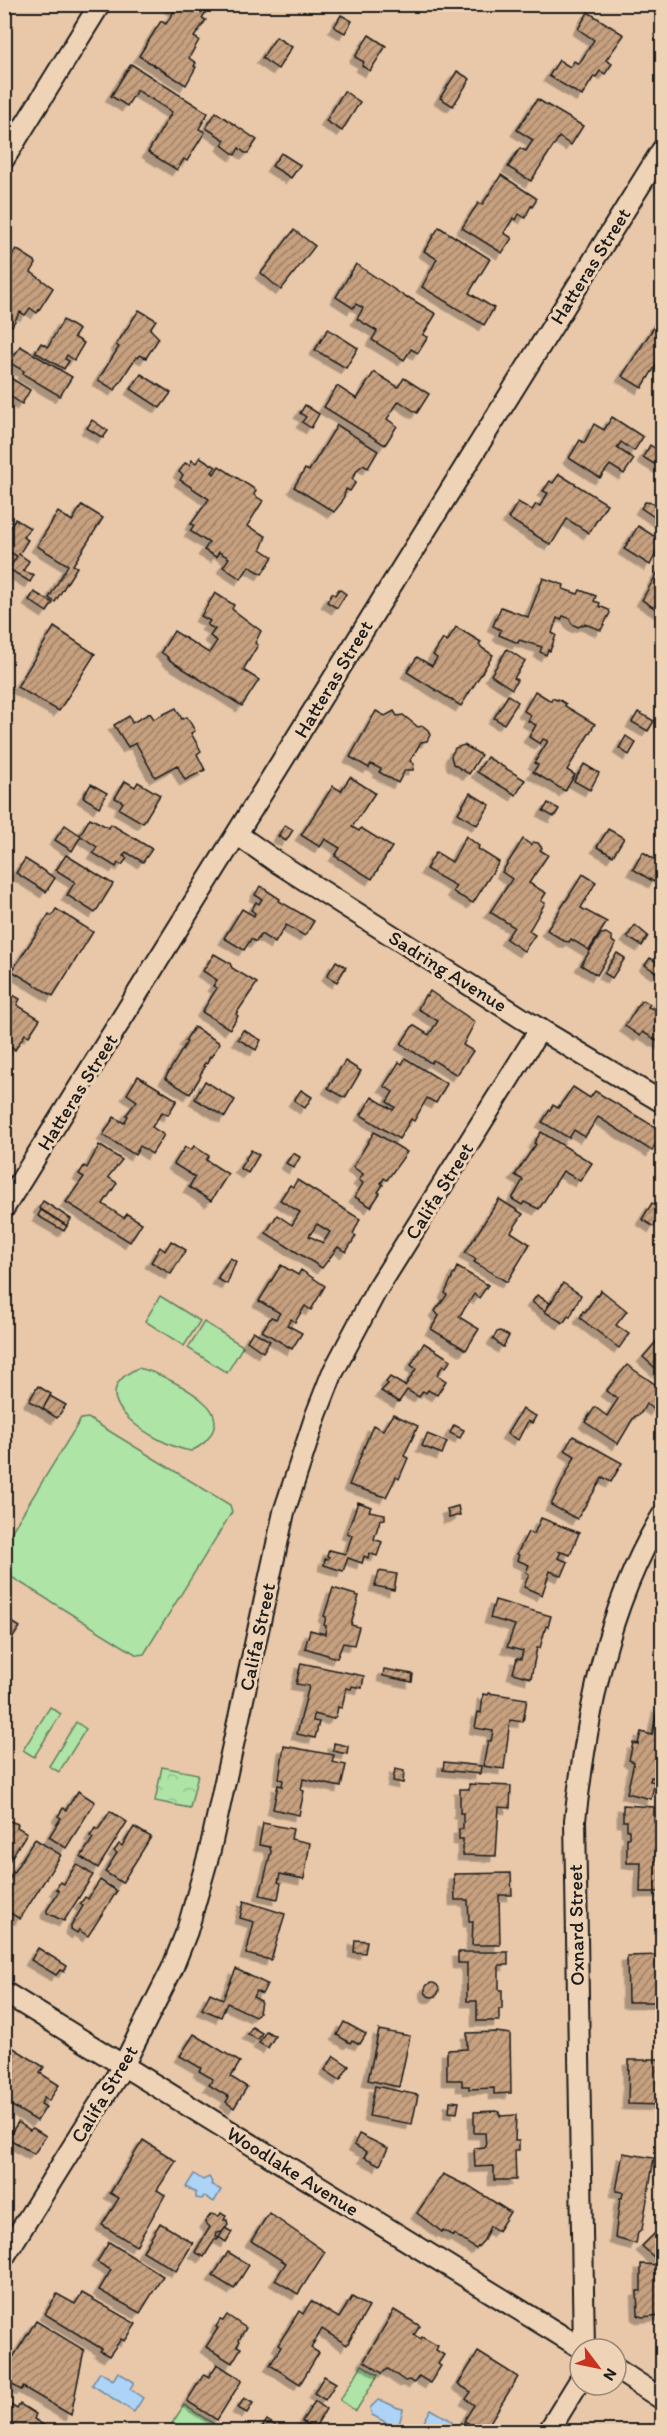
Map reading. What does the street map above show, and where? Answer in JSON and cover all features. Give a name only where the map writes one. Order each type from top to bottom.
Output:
[{"type":"street","points":[[4,159],[100,4]]},
{"type":"street","name":"Hatteras Street","points":[[4,1209],[663,150]]},
{"type":"street","name":"Sadring Avenue","points":[[238,835],[275,861],[540,1029],[663,1102]]},
{"type":"street","name":"Califa Street","points":[[4,2257],[123,2066],[172,1969],[190,1919],[210,1850],[284,1512],[332,1374],[376,1291],[540,1029]]},
{"type":"street","name":"Oxnard Street","points":[[583,2337],[575,1820],[583,1745],[598,1674],[627,1587],[663,1516]]},
{"type":"street","name":"Woodlake Avenue","points":[[4,1992],[568,2340]]},
{"type":"street","points":[[628,2377],[663,2399]]},
{"type":"street","points":[[548,2432],[570,2397]]},
{"type":"green space","points":[[160,1296],[200,1321],[184,1346],[145,1321]]},
{"type":"green space","points":[[204,1322],[243,1346],[227,1373],[188,1348]]},
{"type":"green space","points":[[138,1368],[154,1373],[192,1392],[211,1410],[215,1424],[213,1430],[198,1447],[191,1451],[160,1440],[128,1418],[118,1406],[115,1392],[121,1380]]},
{"type":"green space","points":[[88,1418],[230,1505],[232,1512],[144,1654],[137,1655],[5,1573],[5,1542],[81,1419]]},
{"type":"green space","points":[[50,1707],[61,1714],[34,1757],[23,1750]]},
{"type":"green space","points":[[76,1722],[86,1729],[59,1772],[49,1766]]},
{"type":"green space","points":[[162,1767],[198,1774],[190,1808],[155,1801]]},
{"type":"green space","points":[[362,2365],[378,2375],[356,2411],[340,2400]]},
{"type":"green space","points":[[184,2405],[220,2428],[217,2431],[167,2431]]},
{"type":"water","points":[[194,2174],[203,2180],[209,2177],[211,2184],[221,2190],[214,2202],[204,2196],[202,2199],[196,2198],[196,2193],[186,2187]]},
{"type":"water","points":[[100,2372],[113,2380],[118,2372],[134,2382],[130,2389],[143,2398],[134,2412],[92,2385]]},
{"type":"water","points":[[378,2400],[403,2409],[399,2425],[389,2424],[372,2415],[370,2408]]},
{"type":"water","points":[[431,2409],[452,2421],[447,2430],[419,2431]]},
{"type":"building","points":[[172,4],[211,4],[202,18],[206,20],[194,37],[199,40],[189,58],[196,63],[194,66],[196,67],[186,85],[139,56],[161,21],[166,24],[175,10],[170,7]]},
{"type":"building","points":[[588,12],[624,35],[606,60],[612,64],[605,74],[600,71],[596,77],[594,76],[582,96],[549,76],[559,60],[570,67],[574,61],[579,64],[594,40],[578,29]]},
{"type":"building","points":[[341,15],[352,21],[345,33],[334,27]]},
{"type":"building","points":[[369,35],[386,46],[370,71],[362,66],[364,62],[355,57]]},
{"type":"building","points":[[276,37],[292,47],[278,69],[262,58]]},
{"type":"building","points":[[131,64],[208,113],[199,129],[205,132],[187,161],[184,159],[177,170],[148,152],[172,112],[137,90],[127,106],[111,96]]},
{"type":"building","points":[[457,71],[470,79],[453,106],[440,98]]},
{"type":"building","points":[[344,91],[360,102],[342,131],[326,121]]},
{"type":"building","points":[[537,99],[583,126],[571,145],[559,137],[531,181],[508,167],[520,148],[526,151],[533,140],[517,130]]},
{"type":"building","points":[[216,112],[257,140],[248,153],[239,148],[235,155],[222,145],[225,140],[206,128]]},
{"type":"building","points":[[281,153],[300,165],[291,178],[272,166]]},
{"type":"building","points":[[501,175],[536,198],[525,218],[519,214],[516,220],[513,218],[504,233],[512,238],[502,253],[462,228],[478,203],[482,205]]},
{"type":"building","points":[[439,227],[490,259],[469,293],[494,308],[484,325],[422,287],[437,259],[424,251]]},
{"type":"building","points":[[294,230],[315,246],[281,290],[261,273]]},
{"type":"building","points":[[16,249],[35,261],[36,264],[31,272],[53,288],[37,313],[30,308],[25,315],[20,312],[12,326],[4,321],[4,267]]},
{"type":"building","points":[[356,264],[407,298],[436,314],[423,335],[428,337],[418,353],[411,349],[404,360],[372,340],[377,331],[357,319],[363,308],[356,304],[353,308],[336,297]]},
{"type":"building","points":[[139,310],[156,320],[150,329],[159,338],[146,358],[140,355],[136,357],[115,390],[98,380],[119,347],[116,345]]},
{"type":"building","points":[[662,315],[662,365],[658,362],[642,388],[622,376]]},
{"type":"building","points":[[63,320],[79,330],[74,337],[84,343],[74,360],[67,355],[65,359],[69,361],[64,369],[35,352],[41,343],[48,347]]},
{"type":"building","points":[[328,329],[358,348],[346,368],[315,350]]},
{"type":"building","points":[[20,346],[72,377],[60,396],[23,374],[24,371],[10,363]]},
{"type":"building","points":[[4,352],[11,356],[6,365],[9,367],[6,372],[11,375],[9,377],[30,390],[22,404],[4,392]]},
{"type":"building","points":[[374,372],[398,387],[404,378],[429,394],[417,413],[399,401],[387,419],[397,426],[385,445],[324,407],[337,386],[357,399]]},
{"type":"building","points":[[141,374],[171,393],[160,408],[131,389]]},
{"type":"building","points":[[305,405],[319,414],[311,428],[302,422],[306,417],[300,413]]},
{"type":"building","points":[[612,417],[643,437],[634,451],[621,442],[617,448],[634,459],[624,474],[610,465],[600,478],[569,458],[580,440],[584,443],[594,424],[604,430]]},
{"type":"building","points":[[92,420],[108,431],[103,438],[87,428]]},
{"type":"building","points":[[337,425],[378,451],[368,468],[363,465],[358,469],[352,479],[356,482],[350,491],[346,489],[342,502],[334,512],[294,487],[305,469],[309,471]]},
{"type":"building","points":[[650,445],[662,453],[662,469],[643,457]]},
{"type":"building","points":[[200,457],[216,467],[212,472],[214,474],[219,466],[256,490],[254,495],[263,501],[247,526],[266,536],[261,549],[273,557],[262,574],[249,566],[241,579],[223,567],[229,558],[219,552],[216,557],[204,550],[209,543],[190,531],[194,525],[191,524],[209,499],[180,480],[183,475],[179,472],[185,463],[189,465],[192,460],[196,463]]},
{"type":"building","points":[[559,474],[607,504],[589,533],[567,519],[551,545],[508,518],[518,502],[532,510],[536,504],[540,506],[548,493],[543,491]]},
{"type":"building","points":[[645,502],[654,503],[662,508],[662,522],[641,508]]},
{"type":"building","points":[[82,505],[103,518],[73,565],[77,567],[55,602],[49,598],[68,565],[37,546],[58,512],[72,521]]},
{"type":"building","points":[[15,519],[30,528],[23,537],[28,540],[19,554],[29,561],[23,571],[34,575],[30,582],[9,569],[17,556],[4,549],[4,537]]},
{"type":"building","points":[[638,526],[662,541],[650,565],[624,549]]},
{"type":"building","points":[[659,570],[662,572],[662,613],[642,600]]},
{"type":"building","points":[[543,578],[564,585],[563,589],[578,594],[580,590],[596,596],[594,601],[600,603],[599,606],[609,610],[610,613],[601,630],[585,624],[578,627],[572,624],[569,618],[563,616],[561,620],[557,618],[552,633],[556,635],[546,655],[540,652],[542,647],[519,640],[518,643],[499,635],[501,630],[493,626],[501,607],[528,617]]},
{"type":"building","points":[[339,589],[346,594],[337,608],[327,602],[332,593],[335,595]]},
{"type":"building","points":[[34,592],[53,603],[47,612],[29,600]]},
{"type":"building","points":[[215,593],[234,605],[232,609],[261,631],[255,643],[258,645],[243,670],[259,680],[242,706],[168,659],[161,652],[174,631],[209,653],[217,641],[210,636],[215,629],[207,625],[210,621],[201,616]]},
{"type":"building","points":[[54,627],[95,654],[59,711],[17,687]]},
{"type":"building","points":[[456,627],[481,642],[479,644],[482,648],[493,655],[461,706],[407,672],[417,657],[432,666],[437,658],[433,655],[443,639],[447,642]]},
{"type":"building","points":[[507,649],[525,661],[514,678],[517,680],[512,689],[491,675]]},
{"type":"building","points":[[535,691],[551,701],[552,698],[558,699],[566,704],[565,706],[595,724],[567,770],[575,775],[565,791],[533,772],[538,765],[534,763],[548,741],[543,739],[540,744],[529,737],[536,725],[528,721],[531,715],[524,711]]},
{"type":"building","points":[[508,695],[518,702],[504,724],[494,718]]},
{"type":"building","points":[[176,708],[182,719],[187,717],[195,731],[191,733],[201,751],[197,754],[205,770],[185,780],[177,765],[155,777],[136,743],[128,747],[114,725],[129,716],[132,723],[150,713],[154,719]]},
{"type":"building","points":[[376,711],[385,716],[394,711],[397,716],[403,715],[418,727],[423,726],[430,735],[427,741],[421,742],[410,761],[414,764],[413,770],[405,770],[398,783],[379,772],[381,769],[371,764],[369,768],[350,757]]},
{"type":"building","points":[[638,712],[654,721],[648,731],[632,722]]},
{"type":"building","points":[[626,736],[636,743],[629,755],[619,748]]},
{"type":"building","points":[[464,745],[481,755],[469,774],[453,764],[451,756],[455,748]]},
{"type":"building","points":[[487,757],[525,780],[516,795],[477,772]]},
{"type":"building","points":[[584,764],[599,773],[590,790],[574,781]]},
{"type":"building","points":[[350,777],[375,793],[352,827],[359,831],[361,828],[392,847],[372,879],[335,856],[340,848],[325,839],[320,847],[301,835],[333,786],[341,791]]},
{"type":"building","points":[[125,781],[135,787],[138,782],[160,795],[143,823],[119,809],[123,802],[115,798]]},
{"type":"building","points":[[91,784],[107,793],[99,807],[83,797]]},
{"type":"building","points":[[470,793],[490,805],[477,825],[458,813]]},
{"type":"building","points":[[548,803],[559,809],[554,817],[543,811]]},
{"type":"building","points":[[90,818],[109,828],[111,824],[152,849],[143,862],[126,852],[123,856],[127,858],[122,865],[118,863],[116,867],[93,853],[97,847],[81,836],[72,851],[55,840],[65,825],[80,835]]},
{"type":"building","points":[[285,825],[293,830],[286,841],[278,836]]},
{"type":"building","points":[[608,829],[624,838],[613,856],[597,847]]},
{"type":"building","points":[[466,836],[479,846],[478,849],[499,862],[473,903],[453,891],[456,886],[426,869],[436,852],[452,862]]},
{"type":"building","points":[[523,839],[531,845],[533,842],[538,843],[542,848],[540,850],[548,855],[529,883],[546,893],[541,901],[545,903],[529,931],[535,935],[524,951],[506,939],[514,927],[490,912],[512,879],[502,872]]},
{"type":"building","points":[[643,852],[662,864],[662,869],[654,882],[633,869]]},
{"type":"building","points":[[66,855],[113,884],[95,913],[67,895],[75,882],[56,870]]},
{"type":"building","points":[[25,859],[55,878],[46,892],[16,873]]},
{"type":"building","points":[[583,874],[596,882],[581,908],[607,922],[589,950],[571,939],[569,942],[564,941],[547,930]]},
{"type":"building","points":[[260,886],[280,899],[279,901],[314,921],[305,936],[286,925],[275,943],[261,934],[256,942],[251,939],[244,950],[224,938],[242,909],[254,916],[255,913],[251,910],[256,902],[259,904],[262,899],[255,895]]},
{"type":"building","points":[[56,909],[93,932],[53,996],[12,971],[49,914],[52,916]]},
{"type":"building","points":[[635,925],[648,936],[642,946],[627,937]]},
{"type":"building","points":[[606,933],[616,944],[597,975],[581,965],[601,934]]},
{"type":"building","points":[[617,953],[625,958],[612,978],[604,973]]},
{"type":"building","points":[[214,954],[257,983],[236,1014],[238,1016],[230,1029],[202,1012],[217,988],[213,986],[217,980],[203,971]]},
{"type":"building","points":[[650,958],[662,965],[657,973],[645,965]]},
{"type":"building","points":[[336,961],[346,967],[337,982],[327,976]]},
{"type":"building","points":[[4,990],[20,999],[17,1005],[40,1019],[29,1036],[25,1034],[15,1050],[12,1047],[8,1053],[11,1055],[4,1066]]},
{"type":"building","points":[[430,991],[475,1022],[463,1045],[473,1051],[457,1075],[433,1060],[431,1063],[401,1044],[413,1025],[429,1035],[438,1021],[418,1009],[425,995],[427,996]]},
{"type":"building","points":[[662,994],[662,1044],[643,1032],[640,1036],[625,1026],[641,1001],[650,1004],[648,1007],[653,1009]]},
{"type":"building","points":[[194,1027],[220,1043],[207,1064],[203,1066],[205,1067],[201,1076],[190,1094],[165,1078]]},
{"type":"building","points":[[243,1030],[261,1040],[256,1050],[238,1039]]},
{"type":"building","points":[[405,1058],[447,1084],[436,1103],[427,1098],[414,1121],[411,1119],[399,1139],[361,1115],[372,1097],[393,1110],[395,1107],[387,1102],[393,1092],[384,1086],[399,1062],[402,1064]]},
{"type":"building","points":[[345,1061],[361,1071],[345,1098],[328,1088]]},
{"type":"building","points":[[138,1076],[177,1100],[168,1115],[162,1112],[152,1127],[164,1135],[152,1154],[140,1146],[135,1155],[103,1135],[114,1117],[124,1123],[128,1116],[126,1115],[137,1101],[127,1094]]},
{"type":"building","points":[[205,1081],[235,1100],[225,1117],[195,1099]]},
{"type":"building","points":[[573,1087],[590,1098],[595,1091],[662,1131],[652,1151],[598,1117],[585,1137],[574,1130],[569,1138],[542,1122],[553,1105],[558,1108]]},
{"type":"building","points":[[301,1090],[312,1097],[305,1108],[294,1100]]},
{"type":"building","points":[[374,1132],[407,1152],[387,1180],[384,1178],[381,1183],[383,1185],[378,1192],[380,1193],[371,1207],[355,1197],[363,1183],[359,1180],[363,1174],[353,1167]]},
{"type":"building","points":[[541,1132],[592,1163],[580,1181],[563,1171],[539,1209],[524,1202],[522,1205],[512,1199],[523,1180],[515,1175],[536,1144],[534,1143]]},
{"type":"building","points":[[99,1145],[122,1160],[108,1177],[117,1183],[103,1204],[124,1218],[127,1214],[142,1223],[130,1242],[66,1202],[84,1177],[79,1174],[84,1166],[87,1168]]},
{"type":"building","points":[[194,1146],[209,1156],[206,1160],[228,1174],[211,1201],[189,1187],[195,1177],[174,1164],[185,1147],[191,1150]]},
{"type":"building","points":[[251,1150],[259,1155],[248,1173],[240,1168]]},
{"type":"building","points":[[293,1153],[300,1157],[294,1168],[286,1163]]},
{"type":"building","points":[[297,1180],[360,1219],[353,1234],[356,1236],[346,1252],[338,1247],[322,1268],[266,1233],[277,1215],[292,1225],[300,1212],[280,1200],[290,1185],[293,1187]],"holes":[[[317,1224],[330,1232],[323,1243],[309,1236]]]},
{"type":"building","points":[[499,1199],[523,1214],[511,1232],[530,1244],[507,1282],[474,1262],[476,1259],[465,1253]]},
{"type":"building","points":[[43,1201],[71,1219],[67,1226],[39,1208]]},
{"type":"building","points":[[652,1203],[662,1210],[654,1227],[642,1219]]},
{"type":"building","points":[[41,1210],[67,1226],[64,1231],[38,1216]]},
{"type":"building","points":[[171,1241],[186,1250],[171,1274],[151,1262],[160,1247],[165,1251]]},
{"type":"building","points":[[230,1258],[236,1261],[227,1284],[217,1279]]},
{"type":"building","points":[[281,1265],[298,1275],[301,1270],[325,1286],[311,1310],[305,1306],[295,1322],[291,1319],[287,1325],[302,1333],[292,1349],[262,1331],[271,1317],[276,1319],[280,1313],[259,1301]]},
{"type":"building","points":[[457,1267],[488,1285],[479,1298],[474,1294],[459,1317],[479,1329],[466,1350],[431,1329],[439,1316],[435,1311],[447,1295],[445,1293]]},
{"type":"building","points":[[563,1283],[581,1295],[570,1317],[568,1316],[563,1323],[545,1312]]},
{"type":"building","points":[[601,1290],[627,1311],[616,1325],[629,1334],[619,1348],[580,1318],[583,1311],[585,1312]]},
{"type":"building","points":[[537,1295],[550,1303],[545,1311],[532,1302]]},
{"type":"building","points":[[253,1331],[270,1341],[263,1352],[247,1341]]},
{"type":"building","points":[[500,1331],[509,1336],[503,1347],[493,1339]]},
{"type":"building","points":[[662,1335],[662,1374],[643,1357]]},
{"type":"building","points":[[424,1343],[451,1360],[446,1367],[443,1365],[437,1375],[446,1381],[437,1395],[428,1390],[426,1393],[423,1391],[419,1397],[407,1390],[399,1402],[381,1391],[388,1384],[386,1382],[390,1377],[405,1386],[416,1369],[411,1365]]},
{"type":"building","points":[[627,1365],[662,1389],[662,1399],[655,1410],[646,1404],[641,1413],[634,1417],[618,1444],[585,1422],[595,1407],[607,1416],[618,1399],[606,1391]]},
{"type":"building","points":[[38,1386],[51,1394],[43,1409],[29,1401]]},
{"type":"building","points":[[50,1396],[66,1405],[57,1418],[43,1409]]},
{"type":"building","points":[[522,1409],[536,1416],[532,1423],[528,1421],[518,1440],[507,1434]]},
{"type":"building","points":[[393,1414],[418,1426],[404,1456],[408,1458],[399,1479],[396,1477],[386,1497],[349,1485],[373,1425],[383,1430]]},
{"type":"building","points":[[454,1425],[464,1430],[460,1438],[450,1433]]},
{"type":"building","points":[[427,1434],[447,1442],[442,1454],[422,1446]]},
{"type":"building","points":[[573,1436],[622,1463],[611,1482],[603,1477],[577,1519],[551,1505],[575,1456],[565,1450]]},
{"type":"building","points":[[358,1502],[371,1507],[369,1511],[385,1514],[385,1519],[380,1520],[374,1539],[382,1542],[377,1556],[369,1553],[368,1558],[364,1556],[362,1563],[348,1558],[343,1571],[324,1565],[325,1559],[329,1557],[327,1556],[329,1550],[346,1554],[352,1535],[347,1533]]},
{"type":"building","points":[[458,1506],[460,1515],[449,1518],[447,1509]]},
{"type":"building","points":[[541,1518],[579,1533],[570,1555],[561,1552],[558,1558],[568,1562],[562,1576],[550,1571],[542,1595],[524,1587],[529,1574],[526,1572],[529,1565],[517,1560],[519,1555],[517,1554],[528,1532],[534,1534]]},
{"type":"building","points":[[379,1571],[397,1574],[394,1590],[375,1586]]},
{"type":"building","points":[[333,1588],[359,1596],[351,1625],[359,1627],[354,1645],[343,1643],[337,1658],[305,1648],[310,1630],[325,1634],[326,1617],[324,1616]]},
{"type":"building","points":[[495,1600],[551,1616],[540,1648],[537,1648],[531,1678],[513,1673],[517,1658],[521,1659],[523,1651],[507,1647],[515,1625],[490,1618]]},
{"type":"building","points":[[4,1617],[20,1627],[4,1651]]},
{"type":"building","points":[[301,1663],[364,1676],[362,1688],[352,1686],[351,1689],[346,1688],[342,1708],[338,1707],[333,1719],[314,1714],[313,1721],[319,1722],[315,1738],[297,1734],[309,1686],[296,1684]]},
{"type":"building","points":[[384,1669],[413,1674],[412,1682],[383,1676]]},
{"type":"building","points":[[489,1693],[527,1699],[523,1722],[510,1720],[504,1769],[483,1766],[488,1741],[491,1741],[493,1731],[475,1728],[478,1712],[481,1713],[483,1694],[488,1695]]},
{"type":"building","points":[[658,1707],[662,1708],[662,1764],[659,1779],[651,1777],[650,1781],[655,1782],[651,1799],[627,1793],[634,1762],[629,1760],[633,1743],[638,1744],[641,1732],[652,1735]]},
{"type":"building","points":[[334,1743],[348,1746],[347,1754],[333,1751]]},
{"type":"building","points":[[284,1746],[334,1755],[332,1762],[346,1765],[341,1787],[303,1779],[301,1790],[304,1791],[299,1815],[273,1809],[278,1785],[282,1786],[283,1780],[279,1779]]},
{"type":"building","points":[[444,1762],[481,1766],[480,1774],[443,1770]]},
{"type":"building","points":[[395,1769],[404,1771],[403,1783],[393,1781]]},
{"type":"building","points":[[469,1784],[511,1786],[510,1808],[499,1807],[496,1856],[463,1855],[463,1839],[459,1839],[459,1829],[463,1829],[460,1789],[469,1789]]},
{"type":"building","points":[[78,1791],[95,1802],[66,1848],[49,1837],[61,1818],[58,1816],[63,1808],[66,1810]]},
{"type":"building","points":[[623,1805],[654,1807],[661,1892],[640,1892],[641,1863],[627,1863],[629,1830],[627,1830],[627,1821],[623,1821]]},
{"type":"building","points":[[110,1811],[127,1822],[98,1868],[81,1857],[93,1838],[90,1836],[95,1828],[98,1830]]},
{"type":"building","points":[[4,1819],[18,1824],[17,1827],[27,1833],[4,1869]]},
{"type":"building","points":[[263,1823],[293,1829],[291,1839],[310,1843],[304,1879],[280,1874],[278,1899],[260,1895],[271,1852],[270,1847],[259,1845]]},
{"type":"building","points":[[134,1827],[151,1837],[122,1883],[105,1872],[117,1853],[114,1851],[119,1844],[122,1846]]},
{"type":"building","points":[[35,1839],[61,1855],[20,1919],[4,1909],[4,1887]]},
{"type":"building","points":[[76,1864],[93,1875],[64,1921],[47,1913],[47,1910],[59,1891],[56,1889],[60,1882],[64,1884]]},
{"type":"building","points":[[511,1873],[512,1895],[499,1895],[500,1945],[472,1945],[473,1921],[469,1921],[468,1900],[455,1900],[454,1874]]},
{"type":"building","points":[[100,1880],[117,1891],[88,1936],[79,1930],[77,1933],[71,1929],[71,1926],[83,1906],[80,1904],[85,1897],[88,1899]]},
{"type":"building","points":[[244,1901],[285,1914],[271,1960],[246,1954],[254,1922],[240,1918]]},
{"type":"building","points":[[355,1940],[367,1941],[365,1953],[354,1952]]},
{"type":"building","points":[[38,1948],[67,1966],[64,1972],[60,1970],[56,1975],[31,1960]]},
{"type":"building","points":[[458,1952],[508,1952],[508,1965],[499,1965],[502,2009],[499,2009],[499,2021],[477,2021],[477,2001],[467,2001],[467,1963],[458,1963]]},
{"type":"building","points":[[662,1955],[662,2002],[628,2002],[627,1956]]},
{"type":"building","points":[[236,1969],[267,1984],[262,1994],[256,1991],[253,1997],[261,2001],[259,2013],[255,2016],[227,2003],[221,2017],[202,2009],[210,1993],[223,1999]]},
{"type":"building","points":[[429,1983],[435,1983],[439,1990],[435,1997],[429,1997],[425,1993],[425,1987]]},
{"type":"building","points":[[344,2022],[366,2034],[360,2044],[352,2040],[350,2043],[337,2035]]},
{"type":"building","points":[[252,2027],[262,2033],[258,2040],[248,2034]]},
{"type":"building","points":[[379,2030],[410,2036],[399,2087],[368,2080]]},
{"type":"building","points":[[266,2031],[275,2036],[268,2048],[259,2043]]},
{"type":"building","points":[[467,2033],[510,2034],[511,2093],[494,2094],[494,2088],[469,2089],[469,2086],[462,2086],[462,2080],[447,2080],[447,2050],[467,2049]]},
{"type":"building","points":[[194,2034],[240,2062],[231,2077],[247,2087],[234,2108],[226,2102],[229,2097],[209,2085],[213,2079],[199,2071],[201,2068],[180,2056]]},
{"type":"building","points":[[12,2047],[44,2067],[40,2073],[59,2085],[49,2101],[44,2097],[41,2104],[46,2107],[37,2121],[4,2101],[4,2059]]},
{"type":"building","points":[[334,2056],[349,2066],[340,2080],[325,2070]]},
{"type":"building","points":[[662,2059],[662,2105],[628,2104],[629,2060]]},
{"type":"building","points":[[375,2086],[418,2095],[412,2124],[369,2116]]},
{"type":"building","points":[[450,2101],[459,2102],[457,2113],[449,2112]]},
{"type":"building","points":[[474,2112],[500,2112],[500,2116],[516,2115],[515,2141],[519,2141],[519,2150],[515,2150],[516,2180],[494,2180],[494,2166],[475,2167],[474,2148],[486,2147],[485,2133],[474,2133]]},
{"type":"building","points":[[18,2122],[46,2136],[34,2154],[8,2138]]},
{"type":"building","points":[[359,2134],[388,2148],[380,2165],[364,2157],[367,2152],[354,2145]]},
{"type":"building","points":[[143,2140],[176,2161],[157,2190],[165,2195],[136,2246],[102,2225],[119,2198],[110,2193]]},
{"type":"building","points":[[623,2153],[654,2158],[642,2229],[638,2232],[636,2244],[615,2238],[620,2198],[623,2192],[616,2191]]},
{"type":"building","points":[[443,2174],[466,2184],[510,2212],[498,2231],[490,2226],[484,2240],[476,2249],[454,2234],[453,2236],[443,2230],[442,2232],[417,2213]]},
{"type":"building","points":[[221,2213],[226,2216],[224,2220],[227,2220],[228,2225],[222,2232],[217,2233],[216,2237],[219,2238],[215,2239],[204,2257],[195,2252],[210,2227],[205,2222],[211,2214],[219,2216]]},
{"type":"building","points":[[269,2213],[325,2252],[298,2294],[275,2280],[286,2263],[251,2241]]},
{"type":"building","points":[[160,2223],[193,2243],[176,2271],[143,2251]]},
{"type":"building","points":[[225,2228],[232,2232],[226,2242],[219,2237]]},
{"type":"building","points":[[655,2233],[662,2240],[662,2254],[657,2260],[642,2246]]},
{"type":"building","points":[[109,2242],[163,2276],[140,2313],[99,2290],[111,2270],[97,2262]]},
{"type":"building","points":[[228,2252],[249,2265],[234,2289],[213,2276]]},
{"type":"building","points":[[641,2264],[662,2265],[662,2315],[642,2317],[638,2315],[637,2291],[641,2291]]},
{"type":"building","points":[[82,2293],[136,2324],[125,2341],[121,2339],[109,2356],[100,2351],[102,2349],[45,2314],[57,2294],[75,2304]]},
{"type":"building","points":[[352,2297],[369,2307],[347,2345],[322,2329],[311,2348],[319,2353],[300,2384],[270,2365],[281,2347],[278,2345],[299,2311],[303,2314],[311,2301],[339,2318]]},
{"type":"building","points":[[394,2310],[420,2326],[414,2335],[438,2346],[436,2350],[444,2355],[438,2364],[441,2366],[430,2383],[419,2376],[414,2383],[409,2380],[405,2381],[388,2369],[382,2373],[364,2361]]},
{"type":"building","points":[[227,2315],[246,2328],[237,2346],[241,2348],[232,2363],[206,2347],[218,2328],[216,2327],[220,2320],[223,2321]]},
{"type":"building","points":[[36,2321],[84,2350],[71,2415],[23,2387],[21,2390],[4,2380],[7,2367],[4,2365],[9,2358],[12,2359]]},
{"type":"building","points":[[478,2352],[518,2377],[484,2432],[464,2421],[474,2405],[466,2399],[471,2392],[458,2384]]},
{"type":"building","points":[[217,2364],[242,2380],[217,2420],[187,2401],[204,2374],[209,2377]]},
{"type":"building","points":[[324,2376],[336,2383],[325,2400],[314,2393]]},
{"type":"building","points":[[244,2398],[253,2403],[247,2413],[238,2408]]},
{"type":"building","points":[[4,2401],[17,2409],[20,2404],[36,2414],[34,2419],[45,2426],[46,2432],[4,2432]]},
{"type":"building","points":[[315,2401],[326,2409],[314,2429],[302,2421]]},
{"type":"building","points":[[267,2420],[285,2432],[259,2432]]}]
